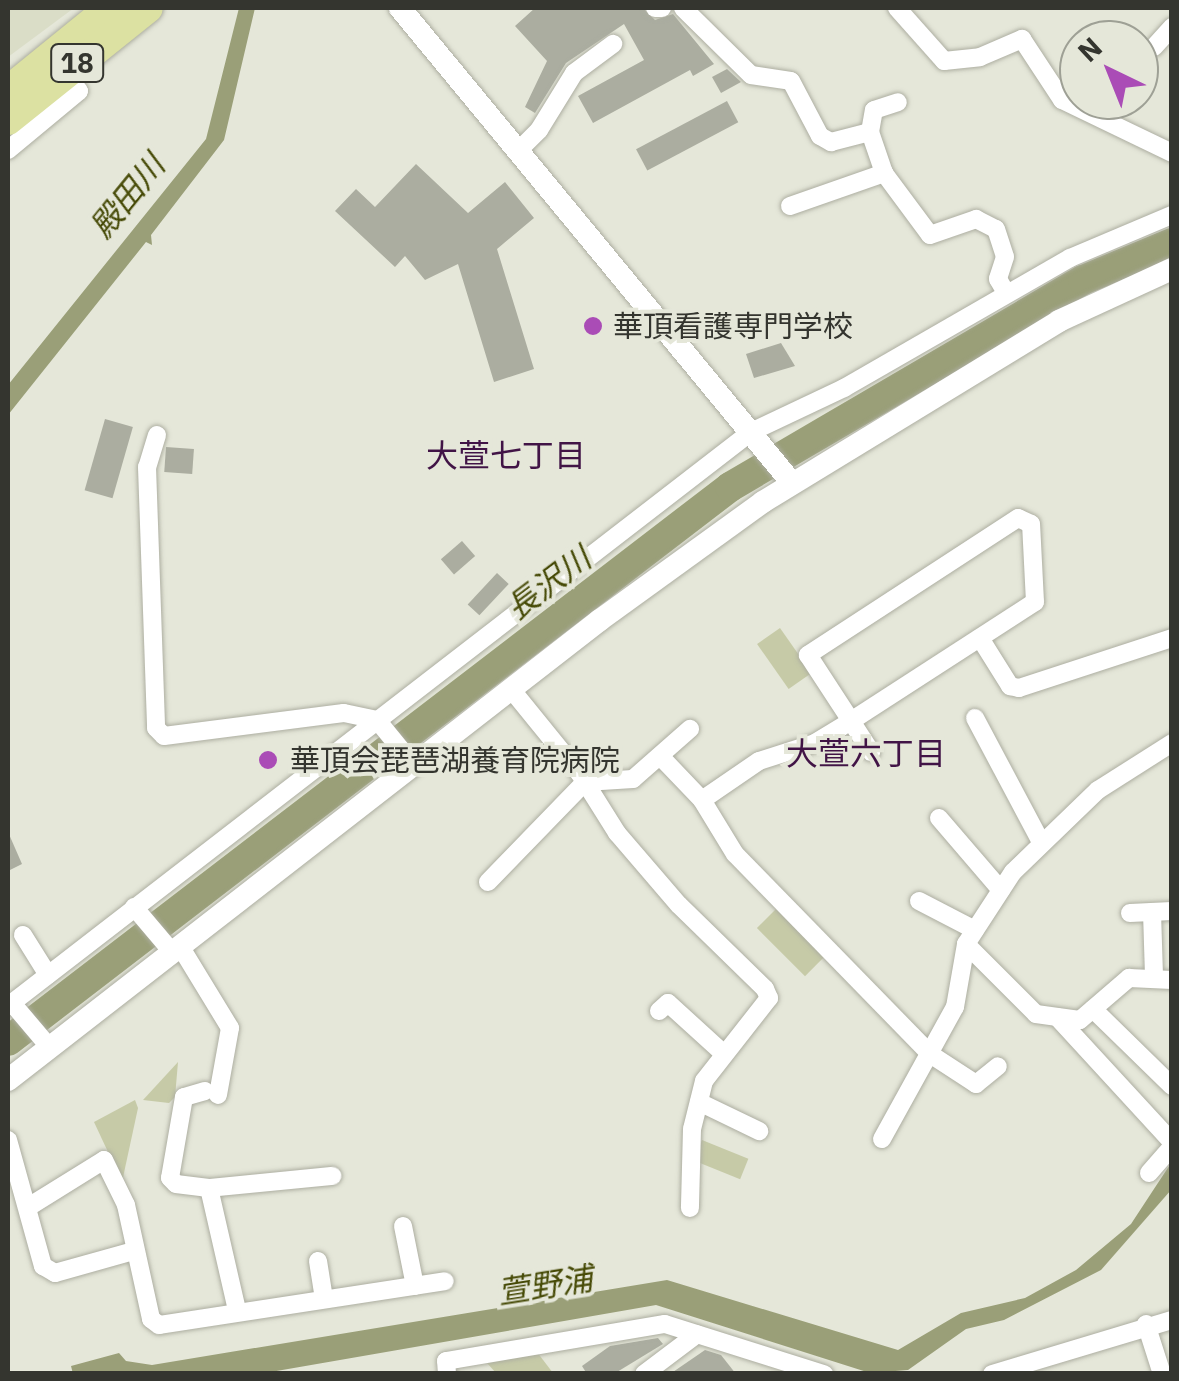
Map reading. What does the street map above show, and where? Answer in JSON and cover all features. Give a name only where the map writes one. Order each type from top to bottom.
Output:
[{"type":"main road","name":"18","points":[[8,120],[110,8]]},
{"type":"main road","name":"18","points":[[8,91],[148,8]]},
{"type":"street","points":[[400,8],[789,479]]},
{"type":"street","points":[[712,8],[690,14],[750,75],[791,82],[820,136],[831,142],[870,132]]},
{"type":"street","points":[[897,8],[944,61],[980,57],[1022,40],[1062,100],[1172,153]]},
{"type":"street","points":[[518,150],[540,130],[574,73],[613,44]]},
{"type":"street","points":[[8,150],[79,91],[59,63]]},
{"type":"street","points":[[898,102],[874,110],[870,132],[884,172],[930,235],[976,220],[996,229],[1004,242],[998,279],[1006,292]]},
{"type":"street","points":[[790,206],[884,172]]},
{"type":"street","points":[[47,1045],[12,1007],[48,975],[754,436],[1006,292],[1172,215]]},
{"type":"street","points":[[8,1080],[47,1045],[410,761],[789,479],[1059,321],[1171,269]]},
{"type":"street","points":[[158,435],[147,467],[156,728],[164,736],[344,713],[379,722],[410,761]]},
{"type":"street","points":[[702,800],[759,760],[815,744],[851,721],[980,638],[1034,602],[1030,524],[1018,518],[808,655],[851,721],[871,752]]},
{"type":"street","points":[[980,638],[1010,686],[1019,688],[1172,638]]},
{"type":"street","points":[[511,689],[586,782],[617,833],[679,906],[766,989],[769,998],[724,1054],[699,1102],[690,1208]]},
{"type":"street","points":[[975,718],[1040,840]]},
{"type":"street","points":[[488,882],[586,782],[633,779],[690,729]]},
{"type":"street","points":[[882,1139],[954,1007],[970,937],[1001,890],[1040,840],[1098,790],[1172,743]]},
{"type":"street","points":[[660,756],[702,800],[735,854],[930,1054],[976,1084],[998,1066]]},
{"type":"street","points":[[939,818],[1001,890]]},
{"type":"street","points":[[919,901],[970,937],[1036,1014],[1080,1020],[1129,978],[1163,978],[1152,912]]},
{"type":"street","points":[[136,910],[173,948],[230,1028],[212,1093],[184,1097],[170,1178],[209,1188],[332,1176]]},
{"type":"street","points":[[1130,913],[1172,911]]},
{"type":"street","points":[[24,935],[48,975]]},
{"type":"street","points":[[659,1011],[668,1003],[724,1054]]},
{"type":"street","points":[[1093,1009],[1172,1086]]},
{"type":"street","points":[[1056,1016],[1172,1145],[1149,1173]]},
{"type":"street","points":[[699,1102],[759,1130]]},
{"type":"street","points":[[8,1140],[30,1206],[43,1266],[54,1273],[134,1251]]},
{"type":"street","points":[[30,1206],[104,1160],[126,1206],[151,1319],[159,1325],[445,1281]]},
{"type":"street","points":[[209,1188],[237,1310]]},
{"type":"street","points":[[403,1226],[415,1286]]},
{"type":"street","points":[[318,1260],[324,1299]]},
{"type":"street","points":[[992,1374],[1146,1324],[1172,1320]]},
{"type":"street","points":[[447,1374],[446,1360],[665,1324],[798,1370],[824,1374]]},
{"type":"street","points":[[1146,1324],[1162,1374]]},
{"type":"street","points":[[644,1374],[697,1334]]},
{"type":"shaded area","points":[[8,8],[74,8],[8,57]]},
{"type":"shaded area","points":[[239,8],[255,8],[224,140],[151,235],[152,245],[146,242],[8,415],[8,385],[206,139]]},
{"type":"shaded area","points":[[780,628],[812,673],[789,689],[757,644]]},
{"type":"shaded area","points":[[776,909],[824,957],[805,976],[757,928]]},
{"type":"shaded area","points":[[178,1062],[175,1097],[169,1103],[143,1100]]},
{"type":"shaded area","points":[[135,1100],[138,1108],[122,1182],[94,1122]]},
{"type":"shaded area","points":[[702,1140],[748,1159],[740,1179],[694,1160]]},
{"type":"shaded area","points":[[1171,1163],[1171,1190],[1101,1270],[1004,1320],[966,1329],[908,1370],[870,1373],[656,1305],[265,1373],[73,1374],[71,1366],[119,1353],[126,1361],[152,1365],[667,1280],[898,1350],[961,1313],[1025,1298],[1076,1270],[1131,1224]]},
{"type":"shaded area","points":[[537,1352],[553,1373],[496,1373],[487,1363]]},
{"type":"building","points":[[535,8],[643,8],[655,20],[673,14],[714,64],[693,76],[690,70],[593,123],[578,96],[644,60],[624,24],[566,63],[535,113],[525,107],[547,61],[515,26]]},
{"type":"building","points":[[727,69],[741,82],[721,93],[712,77]]},
{"type":"building","points":[[727,101],[738,122],[647,171],[636,149]]},
{"type":"building","points":[[416,164],[468,213],[505,182],[534,218],[497,249],[534,369],[494,382],[458,264],[425,280],[405,256],[395,267],[335,211],[356,189],[375,207]]},
{"type":"building","points":[[781,343],[795,366],[754,378],[746,354]]},
{"type":"building","points":[[105,419],[133,427],[112,498],[85,490]]},
{"type":"building","points":[[166,447],[194,449],[192,474],[164,472]]},
{"type":"building","points":[[462,541],[475,556],[454,574],[441,559]]},
{"type":"building","points":[[497,573],[509,584],[479,615],[468,604]]},
{"type":"building","points":[[8,832],[22,864],[8,871]]},
{"type":"building","points":[[658,1338],[663,1344],[617,1372],[587,1374],[582,1366],[610,1346]]},
{"type":"building","points":[[705,1350],[721,1355],[736,1374],[670,1374]]},
{"type":"waterway","name":"長沢川","points":[[8,1041],[730,487],[1083,280],[1172,243]]},
{"type":"place","name":"華頂看護専門学校","points":[[593,326]]},
{"type":"place","name":"華頂会琵琶湖養育院病院","points":[[268,760]]},
{"type":"district","name":"大萱七丁目","points":[[506,455]]},
{"type":"district","name":"大萱六丁目","points":[[866,753]]},
{"type":"water label","name":"殿田川","points":[[127,196]]},
{"type":"water label","name":"萱野浦","points":[[545,1285]]}]
